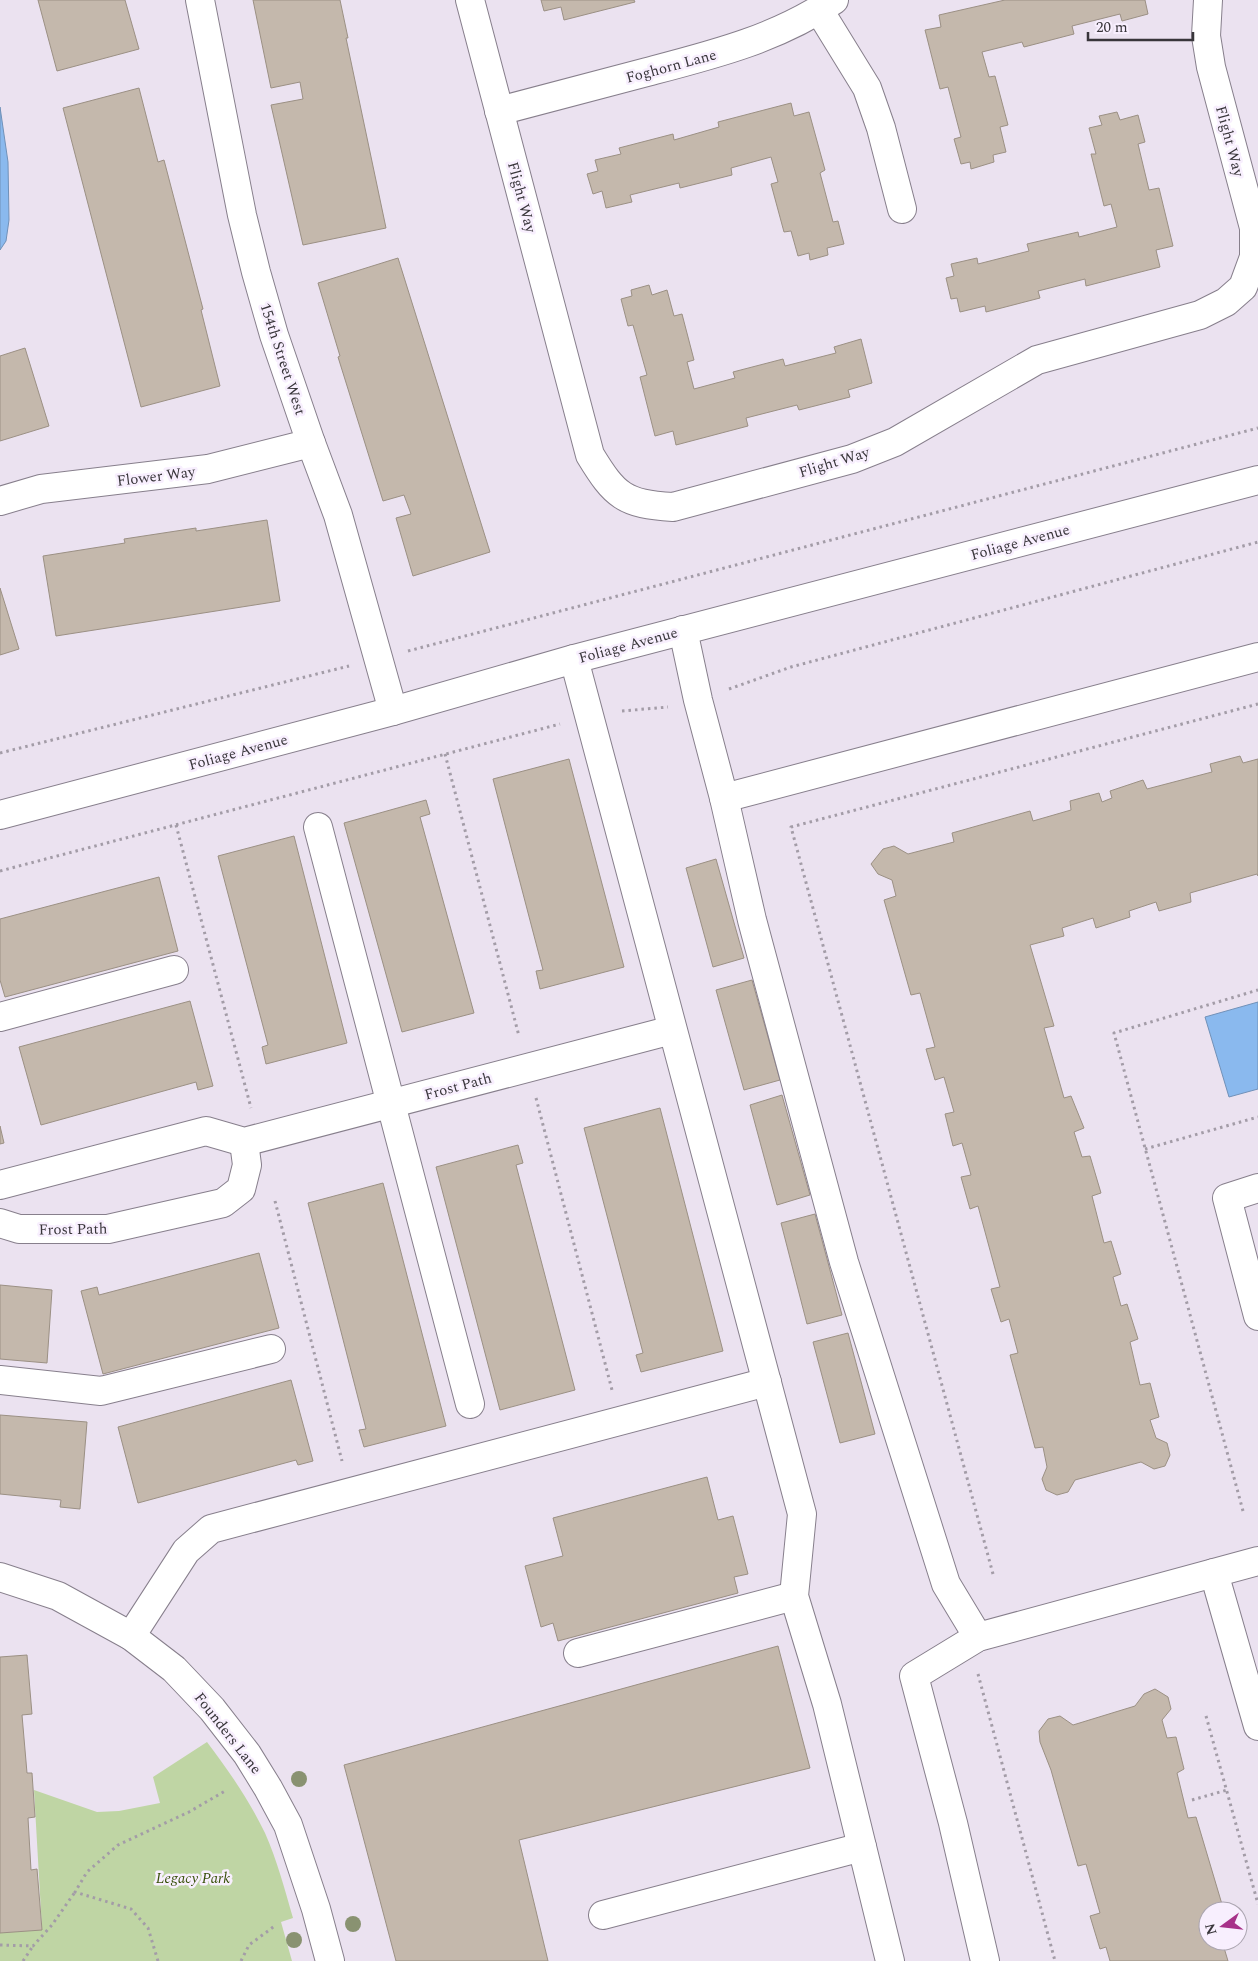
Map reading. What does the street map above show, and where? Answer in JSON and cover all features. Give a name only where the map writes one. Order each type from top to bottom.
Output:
[{"type":"street","name":"154th Street West","points":[[200,0],[242,215],[256,272],[274,335],[338,515],[393,711]]},
{"type":"street","name":"Flight Way","points":[[470,0],[590,455],[604,478],[621,496],[646,506],[673,507],[852,459],[895,442],[1037,360],[1200,315],[1226,302],[1243,287],[1254,257],[1254,228],[1211,67],[1206,36],[1208,0]]},
{"type":"street","name":"Foghorn Lane","points":[[499,111],[723,52],[773,34],[827,5]]},
{"type":"street","points":[[827,5],[867,88],[881,128],[902,208]]},
{"type":"street","name":"Flower Way","points":[[0,501],[42,489],[208,470],[311,443]]},
{"type":"street","name":"Foliage Avenue","points":[[0,815],[393,711],[574,659],[1258,480]]},
{"type":"street","points":[[683,630],[698,700],[724,798],[752,920],[844,1262],[946,1584],[978,1638]]},
{"type":"street","points":[[724,798],[1258,657]]},
{"type":"street","points":[[574,659],[802,1514],[794,1596],[828,1704],[890,1961]]},
{"type":"street","points":[[318,827],[470,1404]]},
{"type":"street","points":[[0,1017],[174,970]]},
{"type":"street","name":"Frost Path","points":[[0,1223],[19,1229],[108,1229],[223,1203],[241,1189],[247,1165],[244,1142],[672,1030]]},
{"type":"street","points":[[0,1185],[206,1131],[244,1142]]},
{"type":"street","points":[[1258,1188],[1227,1198],[1258,1316]]},
{"type":"street","points":[[0,1380],[101,1391],[271,1349]]},
{"type":"street","points":[[131,1636],[186,1551],[211,1529],[766,1382]]},
{"type":"street","points":[[985,1961],[953,1823],[914,1676],[978,1638],[1258,1561]]},
{"type":"street","points":[[1214,1573],[1258,1726]]},
{"type":"street","name":"Founders Lane","points":[[0,1577],[58,1596],[131,1636],[174,1670],[212,1709],[247,1754],[288,1825],[316,1909],[330,1961]]},
{"type":"street","points":[[578,1654],[794,1596]]},
{"type":"street","points":[[603,1915],[862,1847]]},
{"type":"path","points":[[0,753],[379,659],[1258,428]]},
{"type":"path","points":[[0,871],[590,717],[618,711],[669,707],[698,700],[791,667],[1258,542]]},
{"type":"path","points":[[993,1574],[791,827],[1258,704]]},
{"type":"path","points":[[445,754],[620,1421]]},
{"type":"path","points":[[176,825],[253,1115]]},
{"type":"path","points":[[1243,1511],[1114,1033],[1258,990]]},
{"type":"path","points":[[1145,1149],[1258,1117]]},
{"type":"path","points":[[275,1201],[351,1492]]},
{"type":"path","points":[[977,1672],[1055,1961]]},
{"type":"path","points":[[1206,1716],[1258,1904]]},
{"type":"path","points":[[1192,1800],[1227,1790]]},
{"type":"path","points":[[23,1961],[52,1925],[87,1872],[118,1845],[189,1812],[225,1791]]},
{"type":"path","points":[[75,1892],[131,1909],[148,1928],[158,1961]]},
{"type":"path","points":[[241,1961],[249,1945],[276,1925]]},
{"type":"path","points":[[0,1945],[34,1946]]},
{"type":"green space","name":"Legacy Park","points":[[207,1742],[245,1797],[269,1843],[293,1918],[281,1922],[292,1961],[0,1961],[0,1932],[42,1929],[34,1790],[97,1812],[119,1811],[160,1803],[153,1777]]},
{"type":"water","points":[[0,107],[8,162],[9,220],[6,241],[0,250]]},
{"type":"water","points":[[1258,1002],[1258,1089],[1229,1097],[1205,1017]]},
{"type":"building","points":[[38,0],[125,0],[139,49],[57,71]]},
{"type":"building","points":[[253,0],[340,0],[348,38],[346,38],[386,228],[303,245],[271,105],[303,99],[300,82],[271,88]]},
{"type":"building","points":[[541,0],[634,0],[635,2],[564,20],[561,7],[544,11]]},
{"type":"building","points":[[1005,0],[1145,0],[1148,14],[1122,21],[1120,14],[1072,26],[1074,34],[1024,47],[1022,42],[982,52],[989,77],[995,76],[1008,125],[1000,127],[1006,152],[993,155],[994,162],[971,169],[970,162],[961,164],[954,139],[961,137],[948,87],[940,89],[925,30],[941,27],[939,15]]},
{"type":"building","points":[[139,88],[158,162],[164,160],[203,309],[201,310],[220,386],[141,407],[63,108]]},
{"type":"building","points":[[791,103],[794,116],[809,112],[825,170],[820,173],[833,222],[838,221],[844,244],[827,248],[828,255],[810,260],[809,253],[798,256],[791,231],[784,232],[771,184],[778,182],[771,157],[731,168],[732,175],[680,188],[679,183],[630,195],[632,202],[606,208],[602,191],[593,194],[587,174],[598,171],[595,160],[621,154],[619,148],[673,134],[674,140],[719,127],[718,122]]},
{"type":"building","points":[[1117,112],[1120,120],[1138,115],[1145,142],[1138,144],[1149,190],[1159,188],[1173,246],[1156,250],[1160,267],[1086,286],[1085,279],[1038,291],[1040,298],[986,312],[985,306],[960,312],[957,298],[951,299],[946,278],[954,276],[951,264],[977,258],[978,264],[1029,251],[1027,244],[1078,232],[1079,237],[1117,227],[1111,204],[1104,206],[1091,154],[1096,154],[1089,128],[1102,125],[1099,116]]},
{"type":"building","points":[[398,258],[490,552],[413,576],[396,518],[411,514],[404,495],[383,501],[338,357],[340,356],[318,283]]},
{"type":"building","points":[[649,285],[652,295],[667,290],[674,316],[682,314],[694,360],[687,362],[694,389],[735,378],[733,372],[783,359],[785,366],[836,353],[834,347],[861,339],[872,383],[848,390],[850,397],[799,410],[797,405],[746,418],[748,426],[676,445],[673,431],[655,436],[640,377],[647,375],[633,325],[628,326],[621,299],[632,296],[631,290]]},
{"type":"building","points":[[25,348],[49,426],[0,441],[0,356]]},
{"type":"building","points":[[267,520],[280,601],[56,636],[43,556],[125,543],[124,539],[196,528],[196,531]]},
{"type":"building","points":[[0,588],[19,649],[0,655]]},
{"type":"building","points":[[1240,756],[1243,763],[1258,759],[1258,876],[1257,874],[1190,893],[1191,902],[1159,911],[1156,902],[1129,911],[1130,917],[1096,928],[1093,918],[1062,928],[1064,936],[1030,945],[1054,1026],[1044,1028],[1064,1098],[1071,1096],[1084,1128],[1074,1132],[1082,1157],[1090,1156],[1101,1193],[1092,1196],[1104,1243],[1111,1241],[1121,1274],[1113,1277],[1121,1306],[1127,1304],[1138,1339],[1130,1342],[1140,1385],[1150,1383],[1159,1417],[1150,1420],[1156,1438],[1167,1443],[1170,1455],[1165,1466],[1154,1469],[1141,1462],[1075,1480],[1068,1492],[1057,1495],[1046,1490],[1042,1479],[1047,1467],[1043,1447],[1035,1448],[1010,1355],[1018,1353],[1009,1319],[1001,1322],[991,1289],[1000,1287],[978,1206],[970,1209],[961,1177],[971,1175],[962,1143],[953,1146],[945,1114],[954,1112],[944,1077],[935,1080],[926,1049],[935,1047],[920,993],[911,995],[884,900],[896,896],[892,880],[878,874],[871,864],[883,849],[894,846],[908,854],[954,842],[952,833],[1030,811],[1033,821],[1071,810],[1070,801],[1099,793],[1102,802],[1112,798],[1110,791],[1143,780],[1147,789],[1212,772],[1210,764]]},
{"type":"building","points":[[569,759],[624,967],[540,989],[536,971],[543,970],[493,779]]},
{"type":"building","points":[[426,800],[430,814],[420,817],[474,1013],[402,1032],[344,823]]},
{"type":"building","points":[[294,836],[347,1043],[266,1064],[262,1047],[268,1045],[218,856]]},
{"type":"building","points":[[716,859],[744,958],[713,967],[686,868]]},
{"type":"building","points":[[159,877],[178,951],[5,997],[0,980],[0,919]]},
{"type":"building","points":[[752,980],[780,1080],[744,1090],[716,990]]},
{"type":"building","points":[[190,1001],[213,1086],[198,1090],[196,1082],[41,1125],[19,1047]]},
{"type":"building","points":[[782,1095],[810,1195],[777,1205],[750,1105]]},
{"type":"building","points":[[660,1108],[723,1351],[641,1372],[636,1355],[643,1353],[584,1128]]},
{"type":"building","points":[[0,1126],[4,1143],[0,1144]]},
{"type":"building","points":[[518,1145],[523,1163],[516,1165],[575,1390],[500,1410],[436,1167]]},
{"type":"building","points":[[383,1183],[446,1426],[364,1447],[359,1430],[366,1429],[308,1203]]},
{"type":"building","points":[[815,1214],[842,1315],[807,1324],[781,1223]]},
{"type":"building","points":[[259,1253],[279,1328],[103,1374],[81,1291],[97,1287],[99,1295]]},
{"type":"building","points":[[0,1285],[52,1290],[47,1363],[0,1359]]},
{"type":"building","points":[[848,1333],[875,1434],[840,1443],[813,1342]]},
{"type":"building","points":[[291,1380],[313,1461],[298,1465],[296,1460],[138,1503],[118,1427]]},
{"type":"building","points":[[0,1415],[87,1422],[80,1509],[60,1507],[61,1500],[0,1494]]},
{"type":"building","points":[[707,1477],[718,1520],[733,1516],[748,1574],[734,1577],[738,1593],[558,1641],[553,1623],[541,1627],[525,1566],[563,1556],[553,1518]]},
{"type":"building","points":[[778,1646],[810,1768],[519,1840],[548,1961],[396,1961],[344,1765]]},
{"type":"building","points":[[27,1655],[32,1714],[22,1715],[27,1773],[32,1773],[35,1817],[28,1818],[31,1870],[37,1869],[42,1930],[0,1933],[0,1657]]},
{"type":"building","points":[[1155,1689],[1168,1697],[1171,1709],[1162,1720],[1167,1738],[1176,1737],[1184,1769],[1177,1773],[1188,1818],[1196,1817],[1221,1901],[1198,1901],[1198,1951],[1225,1951],[1228,1961],[1110,1961],[1106,1947],[1100,1949],[1090,1916],[1100,1913],[1086,1864],[1078,1866],[1051,1770],[1040,1742],[1039,1731],[1048,1719],[1060,1716],[1073,1725],[1135,1706],[1144,1694]]}]
